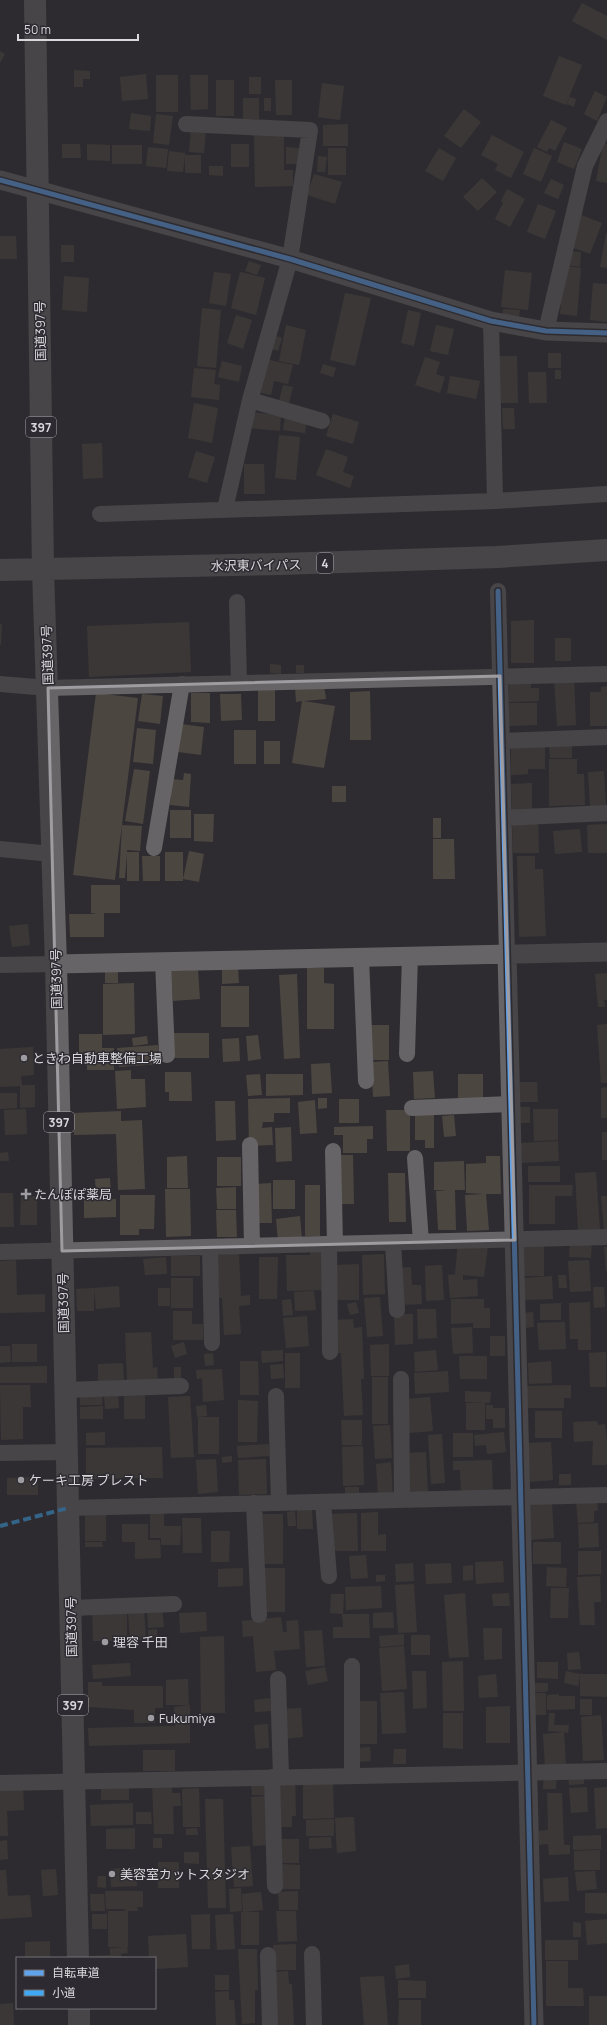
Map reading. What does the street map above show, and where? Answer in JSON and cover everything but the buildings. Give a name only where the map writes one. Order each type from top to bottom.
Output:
[{"type":"highway","name":"国道397号","points":[[35,0],[43,570],[56,964],[78,1957]]},
{"type":"highway","name":"水沢東バイパス","points":[[0,570],[489,558],[607,550]]},
{"type":"highway","points":[[79,2009],[79,2025]]},
{"type":"street","points":[[546,331],[585,166],[607,121]]},
{"type":"street","points":[[186,124],[310,130],[290,259],[250,400],[225,509]]},
{"type":"street","points":[[0,180],[290,259],[491,321],[546,331],[607,332]]},
{"type":"street","points":[[491,321],[495,501]]},
{"type":"street","points":[[250,400],[322,421]]},
{"type":"street","points":[[100,514],[495,501],[607,494]]},
{"type":"street","points":[[498,591],[534,2025]]},
{"type":"street","points":[[237,602],[240,682]]},
{"type":"street","points":[[0,684],[48,688],[607,674]]},
{"type":"street","points":[[154,848],[182,684]]},
{"type":"street","points":[[502,741],[607,737]]},
{"type":"street","points":[[504,818],[607,813]]},
{"type":"street","points":[[0,849],[52,854]]},
{"type":"street","points":[[0,965],[607,952]]},
{"type":"street","points":[[407,1054],[410,956]]},
{"type":"street","points":[[361,957],[366,1081]]},
{"type":"street","points":[[163,961],[167,1055]]},
{"type":"street","points":[[412,1108],[511,1104]]},
{"type":"street","points":[[250,1145],[252,1246]]},
{"type":"street","points":[[330,1352],[333,1151]]},
{"type":"street","points":[[415,1158],[421,1242]]},
{"type":"street","points":[[0,1252],[607,1237]]},
{"type":"street","points":[[393,1243],[396,1310]]},
{"type":"street","points":[[210,1247],[212,1342]]},
{"type":"street","points":[[401,1379],[402,1500]]},
{"type":"street","points":[[65,1390],[181,1386]]},
{"type":"street","points":[[276,1396],[278,1503]]},
{"type":"street","points":[[0,1453],[67,1452]]},
{"type":"street","points":[[68,1508],[607,1495]]},
{"type":"street","points":[[324,1502],[329,1576]]},
{"type":"street","points":[[254,1504],[259,1615]]},
{"type":"street","points":[[70,1608],[174,1604]]},
{"type":"street","points":[[352,1666],[352,1775]]},
{"type":"street","points":[[275,1886],[278,1679]]},
{"type":"street","points":[[0,1783],[528,1771],[607,1771]]},
{"type":"street","points":[[312,1954],[314,2025]]},
{"type":"street","points":[[268,1955],[270,2025]]},
{"type":"highlighted area","points":[[500,676],[515,1240],[62,1251],[48,688]]},
{"type":"marked path","points":[[0,1526],[68,1508]]},
{"type":"cycle path","points":[[0,180],[290,259],[491,321],[546,331],[607,333]]},
{"type":"cycle path","points":[[498,591],[534,2025]]},
{"type":"place","name":"ときわ自動車整備工場","points":[[24,1058]]},
{"type":"place","name":"たんぽぽ薬局","points":[[26,1194]]},
{"type":"place","name":"ケーキ工房 ブレスト","points":[[21,1480]]},
{"type":"place","name":"理容 千田","points":[[105,1642]]},
{"type":"place","name":"Fukumiya","points":[[151,1718]]},
{"type":"place","name":"美容室カットスタジオ","points":[[112,1874]]}]
